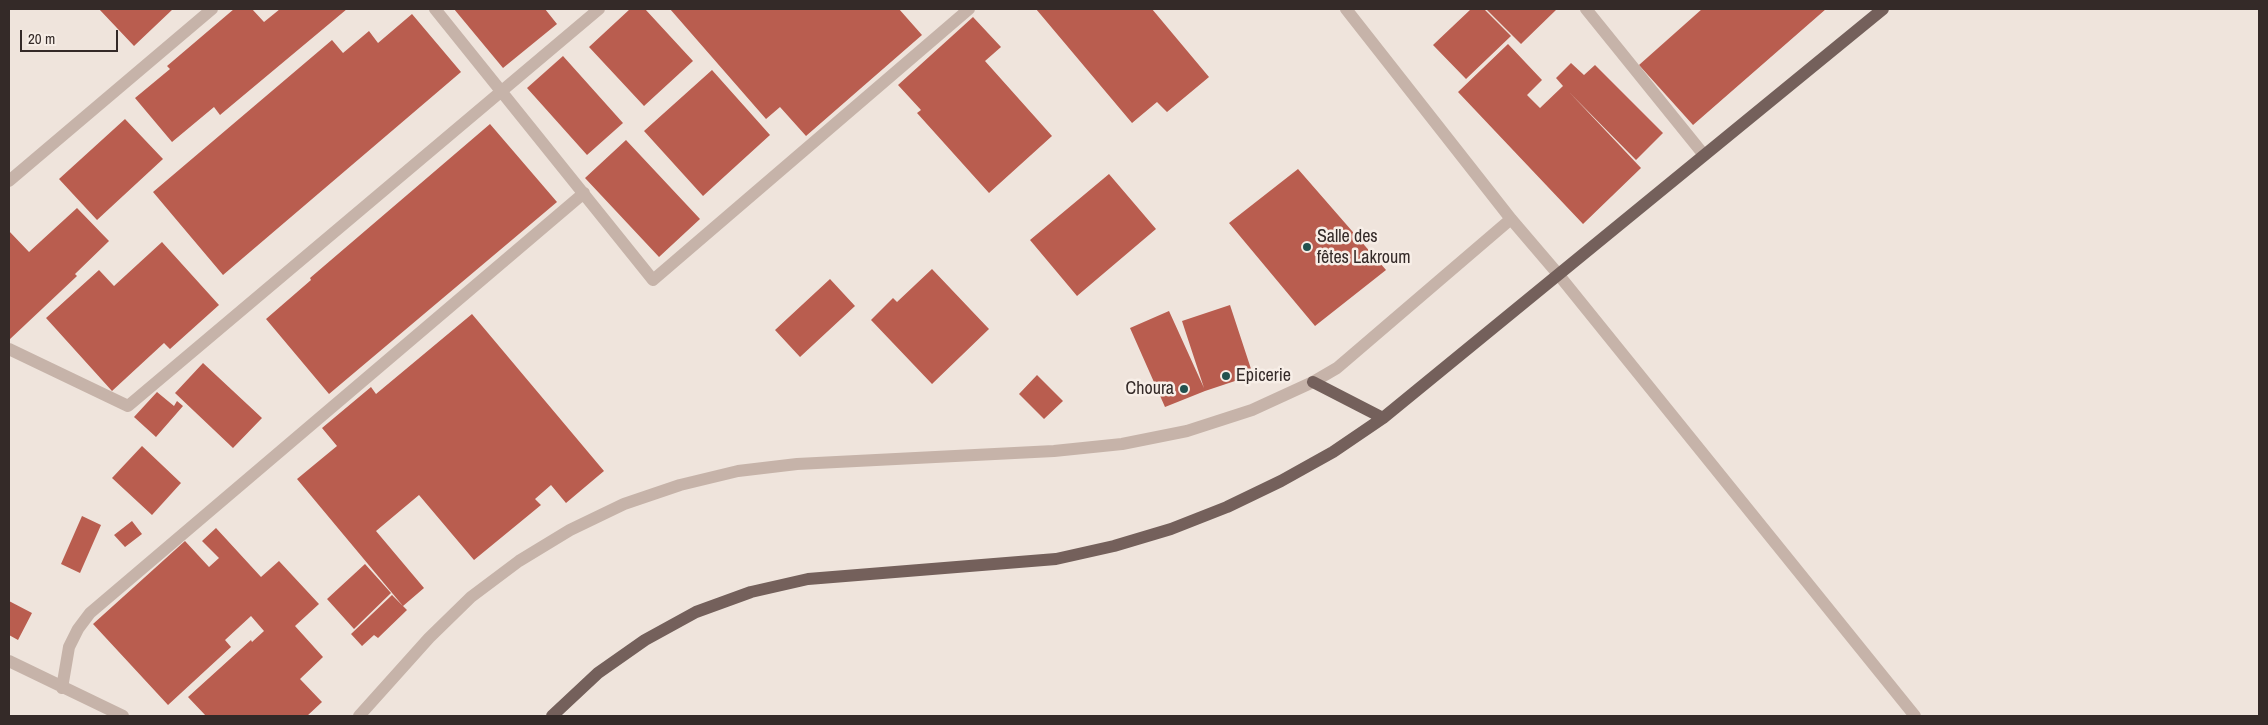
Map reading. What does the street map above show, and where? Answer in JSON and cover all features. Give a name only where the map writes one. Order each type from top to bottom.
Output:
[{"type":"main road","points":[[552,716],[598,673],[645,640],[696,612],[751,592],[808,579],[1056,559],[1114,546],[1180,525],[1227,507],[1281,481],[1333,452],[1383,418],[1883,9]]},
{"type":"main road","points":[[1313,382],[1383,418]]},
{"type":"street","points":[[9,181],[212,9]]},
{"type":"street","points":[[435,9],[653,280],[969,9]]},
{"type":"street","points":[[9,350],[128,406],[599,9]]},
{"type":"street","points":[[1346,9],[1511,219],[1558,274],[1915,716]]},
{"type":"street","points":[[1586,9],[1704,154]]},
{"type":"street","points":[[62,688],[69,647],[78,629],[90,613],[584,193]]},
{"type":"street","points":[[359,716],[429,638],[472,597],[519,561],[570,530],[624,504],[661,491],[738,471],[797,464],[1054,451],[1122,444],[1187,431],[1252,410],[1313,382],[1355,354],[1511,219]]},
{"type":"street","points":[[9,661],[124,716]]},
{"type":"building","points":[[99,9],[173,9],[134,46]]},
{"type":"building","points":[[234,9],[252,9],[264,22],[280,9],[347,9],[220,115],[214,107],[172,142],[135,98],[170,69],[167,66]]},
{"type":"building","points":[[454,9],[545,9],[557,24],[503,68]]},
{"type":"building","points":[[630,9],[645,9],[693,61],[644,106],[589,47]]},
{"type":"building","points":[[670,9],[899,9],[922,35],[806,136],[780,107],[766,119]]},
{"type":"building","points":[[1036,9],[1152,9],[1209,77],[1167,112],[1157,102],[1132,123]]},
{"type":"building","points":[[1471,9],[1484,9],[1511,36],[1466,79],[1433,45]]},
{"type":"building","points":[[1486,9],[1557,9],[1521,44]]},
{"type":"building","points":[[1702,9],[1826,9],[1693,125],[1639,65]]},
{"type":"building","points":[[412,14],[461,72],[223,275],[153,192],[332,40],[343,53],[369,31],[378,43]]},
{"type":"building","points":[[973,17],[1001,47],[985,61],[1052,136],[989,193],[917,113],[921,110],[898,85]]},
{"type":"building","points":[[1508,44],[1542,80],[1527,95],[1540,108],[1563,86],[1556,78],[1571,63],[1584,75],[1595,65],[1663,133],[1636,160],[1569,92],[1641,168],[1583,224],[1458,92]]},
{"type":"building","points":[[563,56],[623,123],[587,155],[527,88]]},
{"type":"building","points":[[712,70],[770,135],[703,196],[644,131]]},
{"type":"building","points":[[125,119],[163,159],[97,220],[59,179]]},
{"type":"building","points":[[490,124],[557,202],[329,394],[266,319],[311,280],[310,278]]},
{"type":"building","points":[[626,140],[700,219],[659,257],[585,178]]},
{"type":"building","name":"Salle des fêtes Lakroum","points":[[1298,169],[1386,270],[1315,326],[1229,223]]},
{"type":"building","points":[[1109,174],[1156,229],[1077,296],[1030,240]]},
{"type":"building","points":[[77,208],[109,241],[75,274],[77,276],[9,340],[9,231],[29,252]]},
{"type":"building","points":[[162,242],[219,305],[170,349],[164,343],[112,391],[46,318],[99,270],[114,286]]},
{"type":"building","points":[[932,269],[989,329],[932,384],[871,320],[893,298],[897,302]]},
{"type":"building","points":[[830,279],[855,306],[800,357],[775,330]]},
{"type":"building","points":[[1230,305],[1253,375],[1165,407],[1130,328],[1169,311],[1204,388],[1182,321]]},
{"type":"building","points":[[472,314],[604,471],[566,503],[551,485],[535,499],[541,505],[474,560],[419,495],[376,531],[424,588],[403,606],[297,479],[337,446],[322,428],[371,387],[376,394]]},
{"type":"building","points":[[203,363],[262,418],[233,448],[175,393]]},
{"type":"building","points":[[1037,375],[1063,401],[1044,419],[1019,394]]},
{"type":"building","points":[[157,392],[174,406],[177,401],[183,406],[156,437],[134,417]]},
{"type":"building","points":[[142,446],[181,483],[152,515],[112,478]]},
{"type":"building","points":[[82,516],[101,525],[80,573],[61,564]]},
{"type":"building","points":[[132,521],[142,534],[125,547],[114,535]]},
{"type":"building","points":[[216,528],[261,577],[279,561],[319,604],[295,626],[323,657],[300,679],[322,702],[307,716],[206,716],[188,697],[251,640],[252,642],[264,631],[251,616],[225,640],[231,647],[168,705],[93,624],[185,541],[209,567],[219,558],[202,541]]},
{"type":"building","points":[[365,564],[391,593],[354,629],[327,599]]},
{"type":"building","points":[[392,595],[407,610],[378,638],[374,635],[362,646],[351,634]]},
{"type":"building","points":[[9,601],[32,613],[18,640],[9,635]]},
{"type":"place","name":"Salle des fêtes Lakroum","points":[[1307,247]]},
{"type":"place","name":"Epicerie","points":[[1226,376]]},
{"type":"place","name":"Choura","points":[[1184,389]]}]
